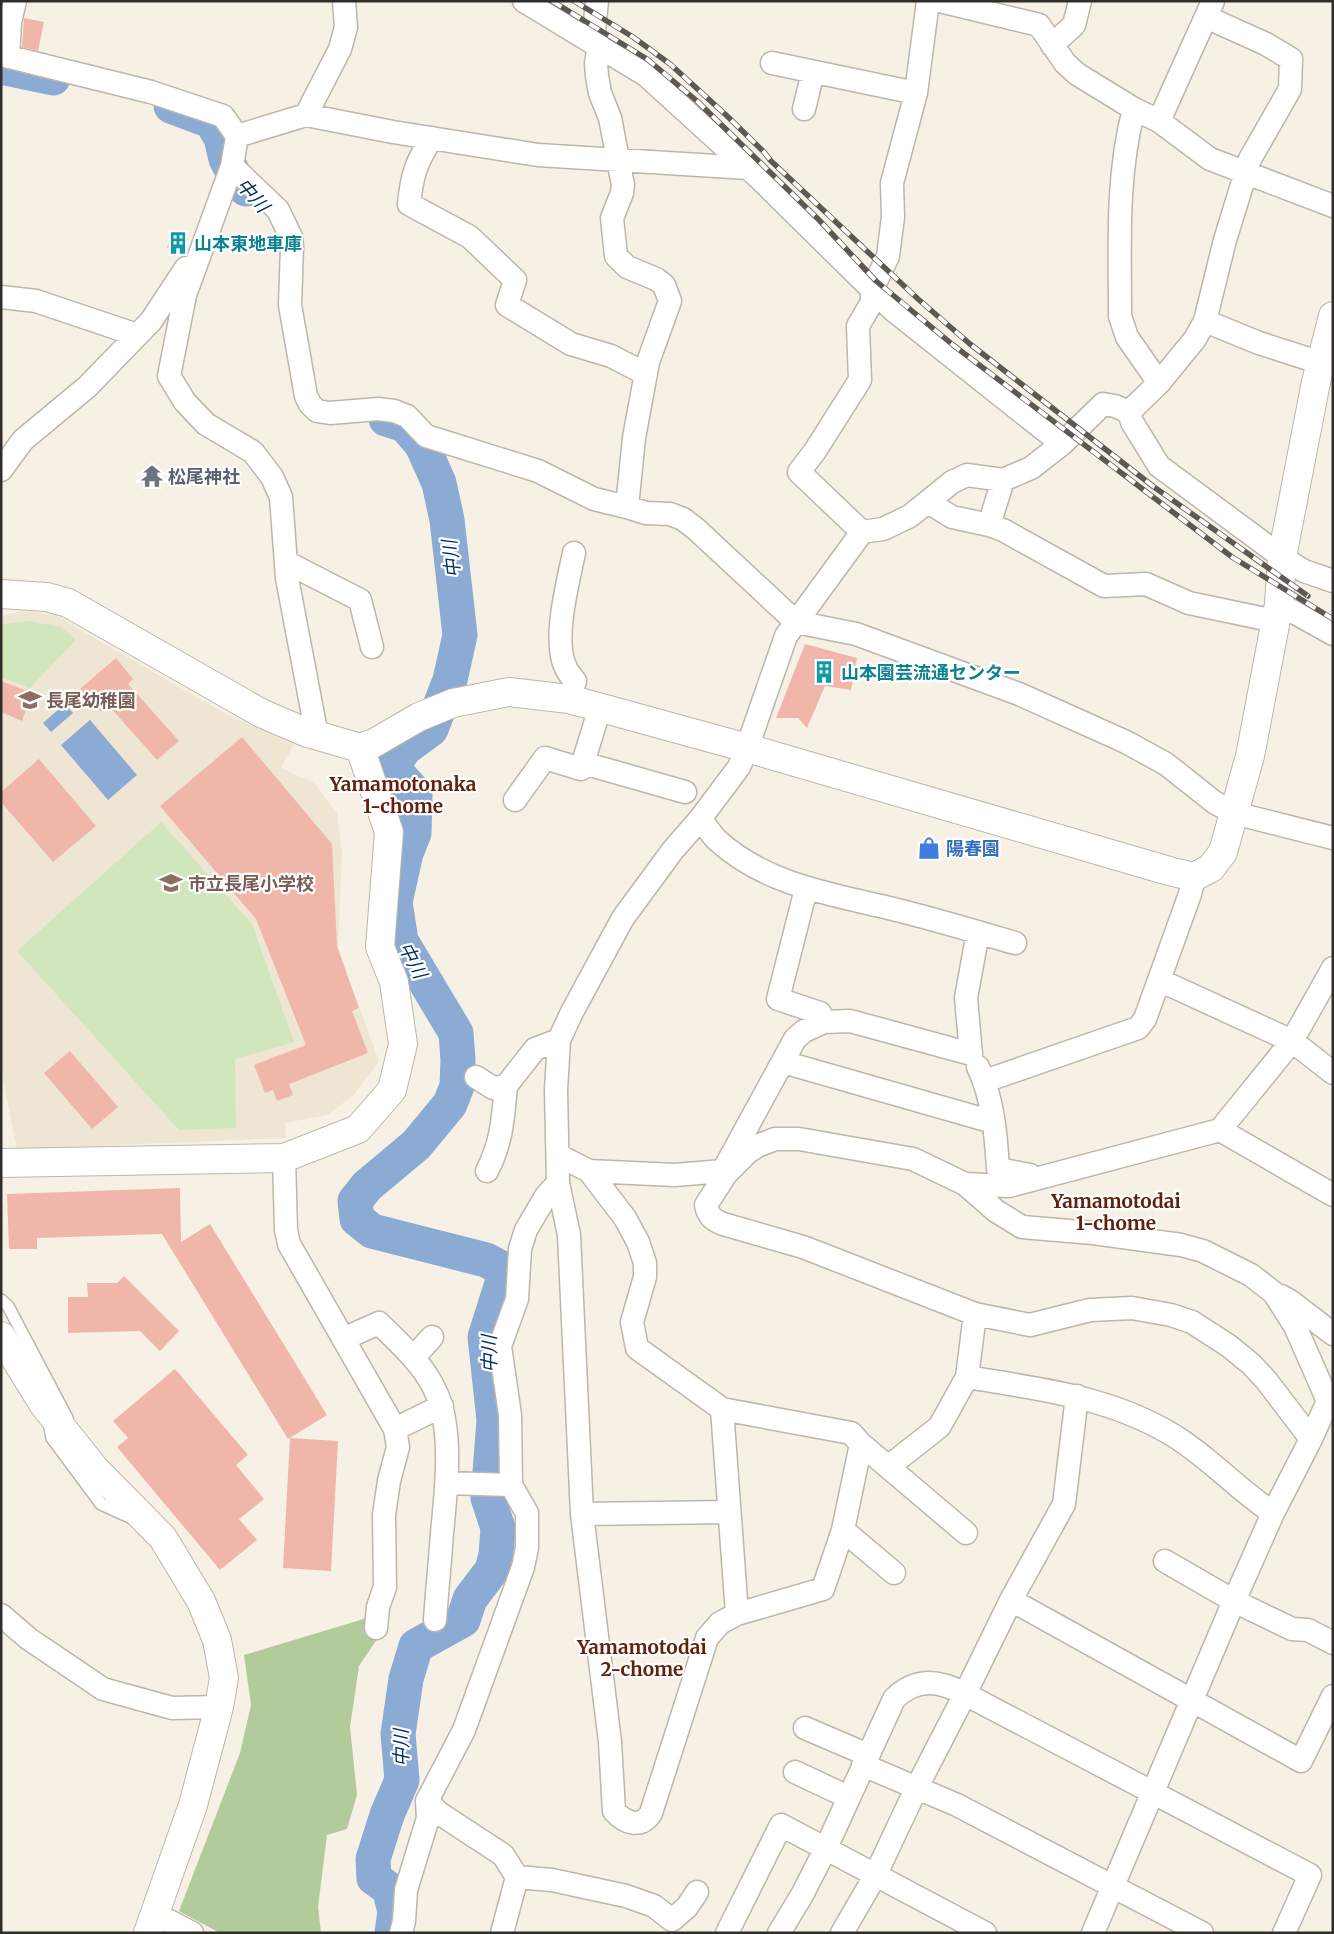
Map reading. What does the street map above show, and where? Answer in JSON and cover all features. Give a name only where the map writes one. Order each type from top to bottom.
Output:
[{"type":"street","points":[[16,1],[10,22],[5,56],[151,92],[223,116],[237,136],[232,166],[185,294],[169,376],[185,402],[206,424],[253,452],[272,477],[281,497],[288,578],[317,736]]},
{"type":"street","points":[[306,115],[340,49],[346,27],[344,1]]},
{"type":"street","points":[[524,1],[646,75],[748,168],[893,310],[1062,444]]},
{"type":"street","points":[[597,1],[597,76],[600,93],[610,118],[623,185],[622,193],[612,218],[616,256],[627,267],[656,279],[664,285],[670,302],[648,362],[634,438],[627,507]]},
{"type":"street","points":[[862,532],[799,472],[815,451],[860,380],[858,326],[872,302],[872,290],[888,256],[893,217],[892,183],[916,93],[928,1]]},
{"type":"street","points":[[940,1],[1039,25],[1065,63],[1077,74],[1134,109],[1159,121],[1210,159],[1333,206]]},
{"type":"street","points":[[1052,46],[1074,25],[1080,1]]},
{"type":"street","points":[[1129,412],[1158,383],[1195,339],[1205,320],[1224,240],[1244,173],[1250,158],[1290,89],[1291,59],[1209,9],[1159,121]]},
{"type":"street","points":[[772,63],[916,93]]},
{"type":"street","points":[[804,109],[813,72]]},
{"type":"street","points":[[1134,109],[1127,136],[1122,174],[1120,316],[1128,337],[1158,383]]},
{"type":"street","points":[[237,136],[306,115],[538,155],[748,168]]},
{"type":"street","points":[[432,138],[419,157],[411,181],[409,204],[470,237],[515,280],[507,305],[571,344],[611,356],[646,374]]},
{"type":"street","points":[[232,166],[278,210],[291,237],[290,305],[306,396],[310,404],[317,411],[330,413],[378,409],[394,411],[407,416],[426,436],[538,471],[594,499],[646,514],[670,514],[683,520],[721,552],[796,622],[856,634],[1018,694],[1134,747],[1166,764],[1214,802],[1234,813],[1333,838]]},
{"type":"street","points":[[1,470],[23,440],[87,387],[151,321],[204,242]]},
{"type":"street","points":[[1,297],[36,301],[137,335]]},
{"type":"street","points":[[1,594],[47,597],[68,603],[261,713],[317,736],[360,748],[374,743],[418,717],[453,703],[509,692],[569,699],[747,748],[1194,877],[1211,868],[1223,852],[1250,756],[1277,613],[1282,557],[1321,363],[1333,316]]},
{"type":"street","points":[[1205,320],[1259,343],[1321,363]]},
{"type":"street","points":[[861,1444],[843,1530],[823,1590],[737,1614],[720,1623],[708,1638],[651,1813],[648,1818],[637,1823],[627,1822],[614,1811],[610,1742],[582,1514],[569,1235],[558,1183],[556,1090],[559,1040],[623,918],[672,850],[700,819],[739,767],[786,636],[862,532],[883,529],[910,516],[952,482],[967,475],[1003,480],[1031,468],[1062,444],[1103,404],[1115,406],[1129,412]]},
{"type":"street","points":[[1129,412],[1132,422],[1159,466],[1282,557],[1304,571],[1333,581]]},
{"type":"street","points":[[989,525],[1003,480]]},
{"type":"street","points":[[928,502],[952,517],[1003,530],[1104,586],[1146,584],[1189,603],[1277,613],[1333,634]]},
{"type":"street","points":[[569,699],[575,681],[565,668],[561,650],[563,613],[574,553]]},
{"type":"street","points":[[286,562],[360,600],[372,647]]},
{"type":"street","points":[[515,800],[545,758],[581,769],[600,708]]},
{"type":"street","points":[[1,1162],[284,1158],[358,1129],[392,1090],[403,1044],[394,982],[380,947],[389,832],[360,748]]},
{"type":"street","points":[[583,763],[685,792]]},
{"type":"street","points":[[700,819],[717,839],[743,859],[774,877],[806,889],[1015,943]]},
{"type":"street","points":[[985,1081],[1138,1028],[1145,1019],[1190,894],[1194,877]]},
{"type":"street","points":[[806,889],[778,999],[820,1013],[824,1022]]},
{"type":"street","points":[[978,932],[966,998],[971,1054],[985,1081],[993,1122],[998,1169],[1039,1177]]},
{"type":"street","points":[[965,1184],[1009,1186],[1220,1130],[1292,1041],[1333,968]]},
{"type":"street","points":[[1159,980],[1292,1041],[1333,1073]]},
{"type":"street","points":[[971,1054],[850,1022],[824,1022],[804,1031],[795,1040],[706,1205],[708,1213],[713,1219],[723,1224],[803,1247],[975,1314],[1030,1325],[1090,1310],[1132,1308],[1171,1315],[1192,1322],[1229,1346],[1251,1364],[1271,1386],[1311,1439]]},
{"type":"street","points":[[487,1171],[500,1140],[506,1086],[535,1048],[559,1040]]},
{"type":"street","points":[[783,1062],[993,1122]]},
{"type":"street","points":[[476,1077],[493,1088],[506,1086]]},
{"type":"street","points":[[1220,1130],[1333,1194]]},
{"type":"street","points":[[558,1156],[589,1171],[675,1175],[725,1172],[757,1146],[775,1139],[799,1139],[913,1159],[965,1184],[996,1211],[1022,1227],[1093,1233],[1182,1245],[1203,1251],[1251,1275],[1274,1293],[1290,1301],[1333,1334]]},
{"type":"street","points":[[284,1158],[286,1230],[289,1244],[395,1429],[398,1447],[389,1482],[384,1515],[384,1587],[378,1607],[376,1628]]},
{"type":"street","points":[[589,1171],[625,1218],[638,1242],[645,1263],[645,1277],[632,1322],[636,1348],[722,1409],[851,1433],[861,1444],[966,1533]]},
{"type":"street","points":[[402,1933],[406,1890],[428,1818],[427,1801],[464,1730],[523,1567],[528,1548],[527,1514],[511,1485],[510,1415],[500,1346],[517,1299],[520,1250],[526,1230],[546,1196],[558,1183]]},
{"type":"street","points":[[1093,1933],[1273,1513],[1331,1402],[1295,1326],[1274,1293]]},
{"type":"street","points":[[888,1467],[938,1427],[967,1377],[975,1314]]},
{"type":"street","points":[[343,1339],[379,1323],[413,1358],[434,1388],[442,1406],[445,1426],[447,1483],[435,1620]]},
{"type":"street","points":[[1,1336],[44,1405],[94,1468],[163,1538],[201,1601],[217,1640],[224,1678],[220,1707],[194,1805],[151,1923],[192,1933]]},
{"type":"street","points":[[413,1358],[432,1337]]},
{"type":"street","points":[[967,1377],[1077,1396],[1108,1404],[1170,1434],[1195,1451],[1273,1513]]},
{"type":"street","points":[[842,1933],[875,1876],[916,1789],[1012,1600],[1064,1504],[1077,1396]]},
{"type":"street","points":[[395,1429],[442,1406]]},
{"type":"street","points":[[722,1409],[737,1614]]},
{"type":"street","points":[[447,1483],[511,1485]]},
{"type":"street","points":[[582,1514],[729,1512]]},
{"type":"street","points":[[843,1530],[894,1573]]},
{"type":"street","points":[[1165,1560],[1234,1601],[1292,1629],[1308,1630],[1333,1644]]},
{"type":"street","points":[[1012,1600],[1301,1760],[1333,1696]]},
{"type":"street","points":[[1,1615],[29,1639],[103,1689],[172,1708],[220,1707]]},
{"type":"street","points":[[778,1933],[802,1895],[826,1848],[894,1699],[910,1686],[922,1682],[948,1685],[1310,1875],[1284,1933]]},
{"type":"street","points":[[805,1728],[916,1789],[956,1805],[1202,1933]]},
{"type":"street","points":[[795,1772],[848,1797]]},
{"type":"street","points":[[427,1801],[439,1813],[503,1855],[517,1877],[502,1933]]},
{"type":"street","points":[[727,1933],[781,1826],[985,1933]]},
{"type":"street","points":[[517,1877],[552,1880],[626,1896],[654,1906],[668,1928],[687,1907],[696,1892]]},
{"type":"lane","points":[[1,1300],[8,1306],[65,1411],[79,1449]]},
{"type":"lane","points":[[44,1405],[52,1438],[102,1504],[152,1527]]},
{"type":"shaded area","name":"市立長尾小学校","points":[[25,611],[57,616],[224,713],[294,744],[281,768],[314,783],[337,813],[342,853],[338,950],[379,1061],[354,1095],[327,1115],[285,1123],[286,1138],[17,1149],[1,1070],[1,616]]},
{"type":"green space","points":[[28,621],[61,627],[76,640],[30,688],[3,678],[1,680],[1,625]]},
{"type":"green space","points":[[161,822],[252,924],[294,1042],[235,1059],[236,1128],[179,1130],[17,951]]},
{"type":"green space","points":[[367,1618],[377,1639],[359,1666],[350,1727],[357,1795],[347,1829],[327,1835],[318,1907],[321,1933],[220,1933],[179,1911],[240,1753],[251,1705],[244,1655]]},
{"type":"water","points":[[65,704],[73,713],[51,732],[43,723]]},
{"type":"water","points":[[90,720],[137,775],[108,800],[61,745]]},
{"type":"building","points":[[24,18],[44,22],[38,51],[22,47]]},
{"type":"building","name":"山本東地車庫","points":[[172,233],[188,238],[183,253],[167,248]]},
{"type":"building","name":"山本園芸流通センター","points":[[805,644],[857,658],[851,690],[825,686],[807,728],[798,718],[776,718]]},
{"type":"building","points":[[116,658],[133,679],[128,684],[179,741],[157,760],[109,706],[101,712],[80,689]]},
{"type":"building","points":[[1,681],[40,696],[26,710],[22,721],[1,712]]},
{"type":"building","points":[[242,737],[332,844],[337,946],[359,1008],[352,1011],[368,1053],[289,1084],[293,1095],[277,1101],[273,1090],[265,1093],[254,1065],[306,1045],[256,919],[160,806]]},
{"type":"building","points":[[39,759],[96,826],[53,862],[1,802],[1,792]]},
{"type":"building","points":[[70,1051],[118,1107],[92,1129],[44,1073]]},
{"type":"building","points":[[180,1188],[181,1242],[210,1224],[327,1415],[288,1439],[162,1234],[37,1238],[37,1249],[9,1249],[7,1194]]},
{"type":"building","points":[[124,1276],[179,1331],[160,1351],[140,1331],[68,1333],[68,1297],[88,1297],[87,1283],[117,1283]]},
{"type":"building","points":[[175,1369],[248,1455],[236,1465],[264,1499],[239,1519],[257,1540],[220,1570],[117,1447],[128,1438],[113,1421]]},
{"type":"building","points":[[290,1438],[338,1441],[331,1571],[283,1568]]},
{"type":"waterway","name":"中川","points":[[1,67],[53,78]]},
{"type":"waterway","name":"中川","points":[[171,106],[211,121],[221,138],[226,159],[238,182],[246,189]]},
{"type":"waterway","name":"中川","points":[[386,419],[405,425],[422,445],[439,483],[447,520],[460,635],[450,680],[431,729],[405,748],[396,761],[397,773],[415,793],[414,833],[406,853],[395,902],[401,941],[456,1033],[458,1060],[457,1086],[450,1104],[416,1145],[367,1186],[355,1201],[357,1219],[372,1231],[486,1260],[501,1268],[503,1280],[485,1337],[494,1420],[488,1498],[498,1528],[496,1555],[492,1570],[470,1599],[463,1620],[416,1646],[406,1679],[398,1734],[402,1780],[387,1815],[373,1859],[374,1878],[389,1889],[395,1911],[392,1933]]},
{"type":"railway","points":[[552,1],[647,59],[697,101],[820,221],[876,281],[953,345],[1232,557],[1333,619]]},
{"type":"railway","points":[[574,1],[633,37],[670,64],[918,299],[970,344],[1154,487],[1308,596]]},
{"type":"place","name":"山本東地車庫","points":[[178,243]]},
{"type":"place","name":"松尾神社","points":[[152,476]]},
{"type":"place","name":"山本園芸流通センター","points":[[824,672]]},
{"type":"place","name":"長尾幼稚園","points":[[30,700]]},
{"type":"place","name":"陽春園","points":[[929,848]]},
{"type":"place","name":"市立長尾小学校","points":[[171,883]]},
{"type":"district","name":"Yamamotonaka 1-chome","points":[[403,795]]},
{"type":"district","name":"Yamamotodai 1-chome","points":[[1116,1212]]},
{"type":"district","name":"Yamamotodai 2-chome","points":[[642,1658]]}]
